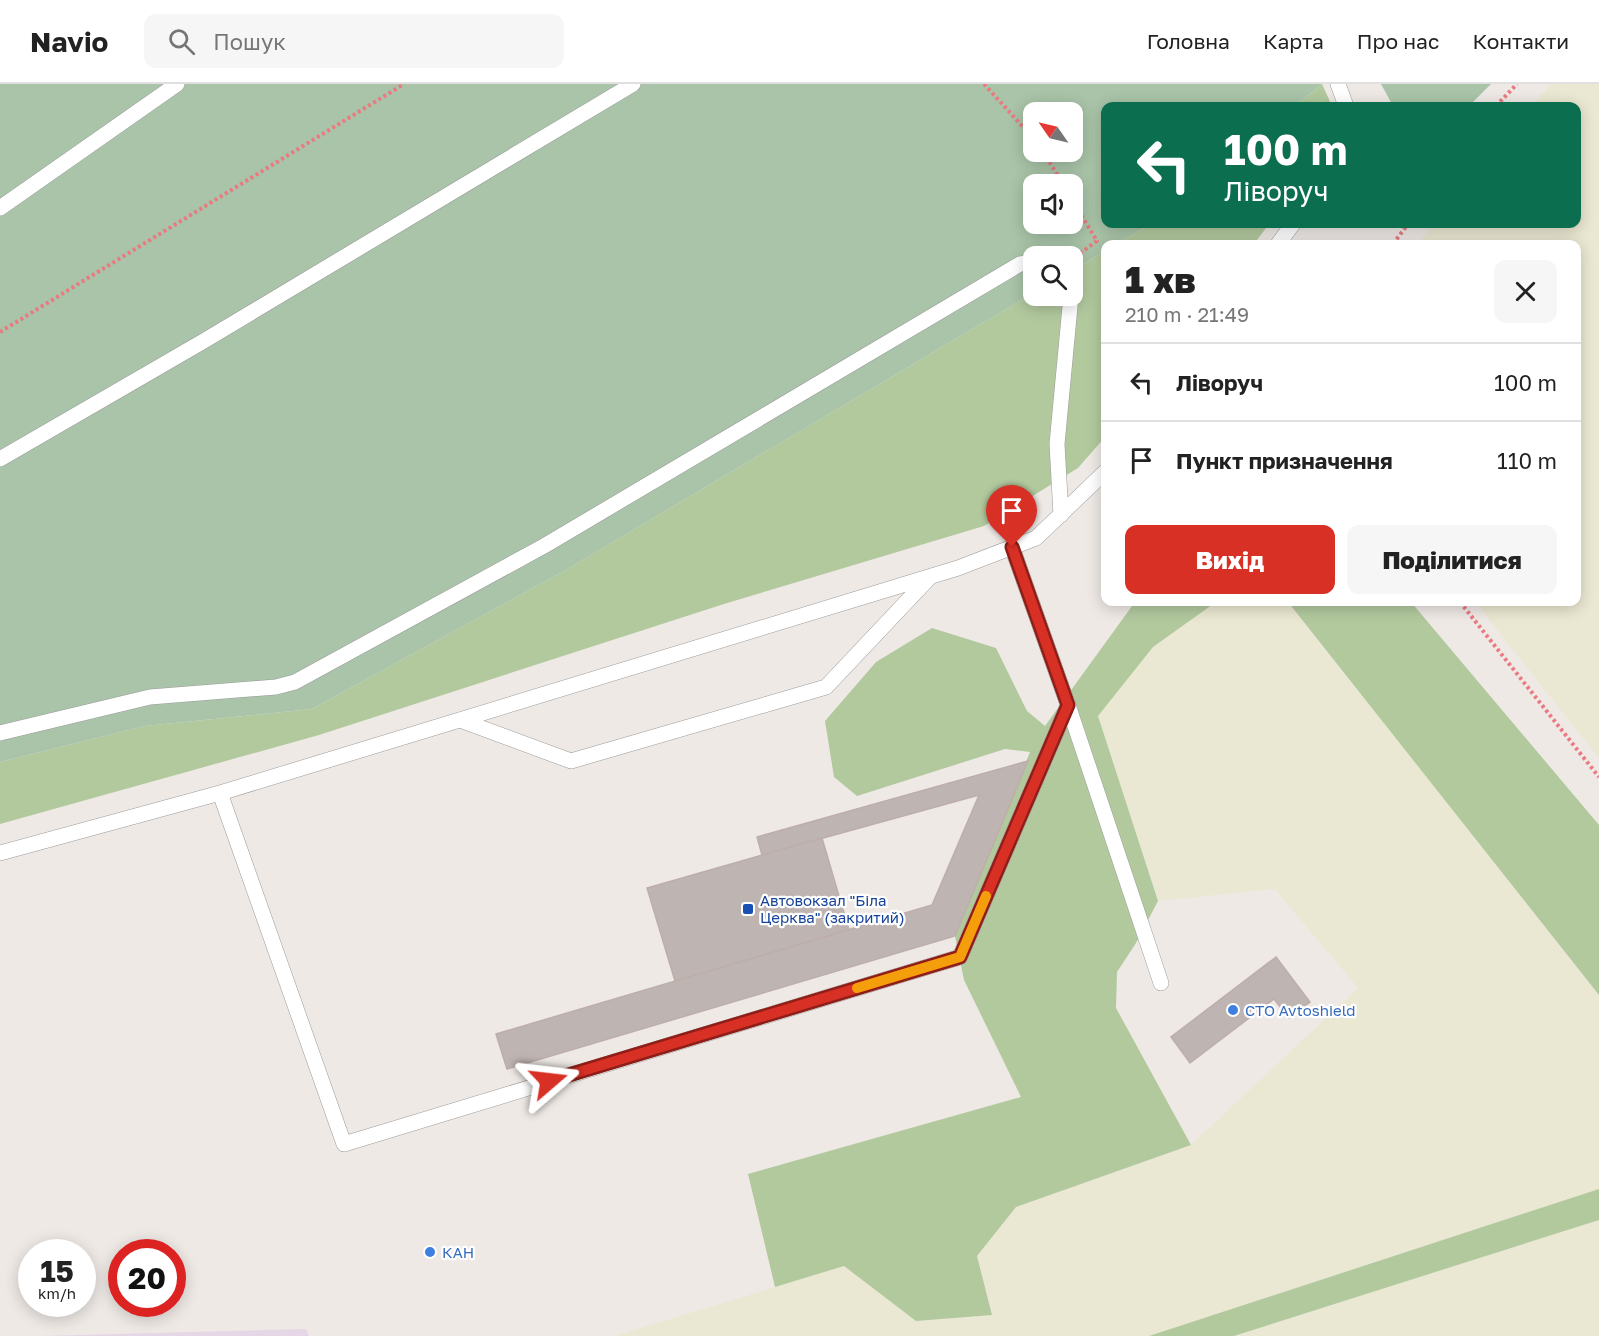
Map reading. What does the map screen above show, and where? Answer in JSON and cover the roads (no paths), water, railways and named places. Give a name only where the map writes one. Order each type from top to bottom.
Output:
[{"type":"lane","points":[[0,208],[177,84]]},
{"type":"lane","points":[[0,459],[202,342],[633,84]]},
{"type":"lane","points":[[1338,84],[1345,102]]},
{"type":"lane","points":[[0,733],[150,697],[276,687],[295,682],[544,546],[1023,264]]},
{"type":"lane","points":[[1061,515],[1057,444],[1070,306]]},
{"type":"lane","points":[[0,853],[220,793],[931,576],[1036,538],[1101,476]]},
{"type":"lane","points":[[1012,547],[1068,705],[1161,983]]},
{"type":"lane","points":[[460,720],[571,762],[826,687],[931,576]]},
{"type":"lane","points":[[220,793],[344,1144],[960,957],[1068,705]]},
{"type":"place","name":"Автовокзал \"Біла Церква\" (закритий)","points":[[748,909]]},
{"type":"place","name":"СТО Avtoshield","points":[[1233,1010]]},
{"type":"place","name":"КАН","points":[[430,1252]]}]
